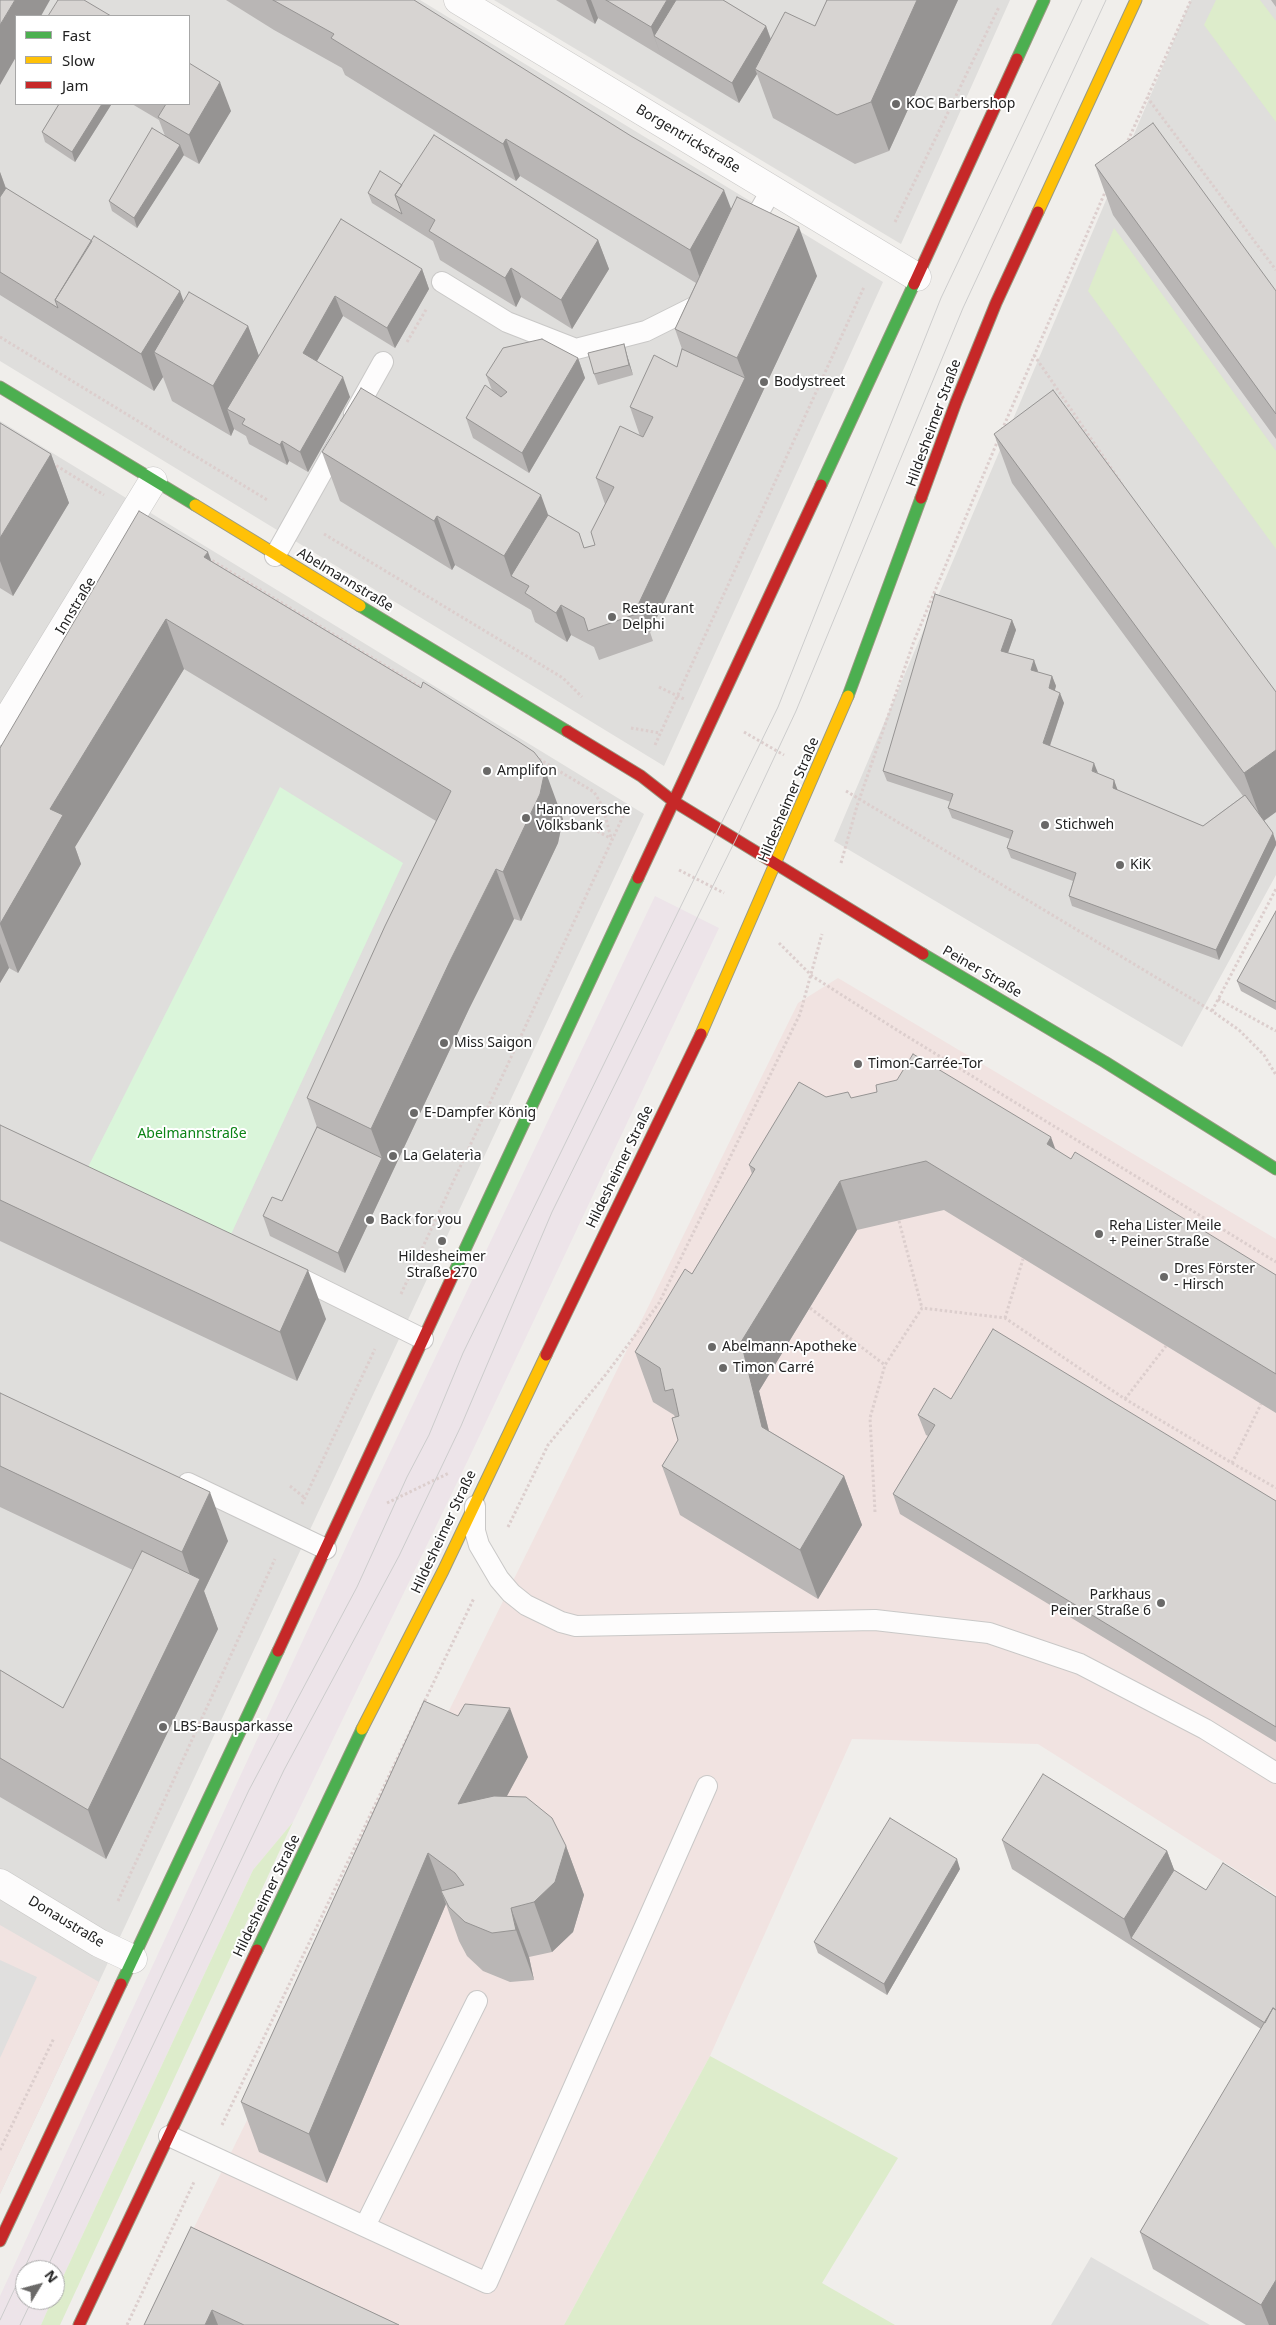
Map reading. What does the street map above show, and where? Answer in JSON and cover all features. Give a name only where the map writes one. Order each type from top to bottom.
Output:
[{"type":"main road","points":[[0,2241],[326,1549],[335,1526],[1044,0]]},
{"type":"main road","name":"Hildesheimer Straße","points":[[79,2325],[366,1721],[443,1571],[485,1480],[714,1008],[778,864],[859,671],[956,402],[996,303],[1136,0]]},
{"type":"main road","name":"Abelmannstraße","points":[[0,387],[275,556],[641,776],[673,801]]},
{"type":"main road","name":"Peiner Straße","points":[[673,801],[1105,1062],[1276,1169]]},
{"type":"street","name":"Borgentrickstraße","points":[[458,0],[917,276]]},
{"type":"street","name":"Innstraße","points":[[0,731],[153,481]]},
{"type":"street","name":"Donaustraße","points":[[0,1883],[99,1943],[133,1959]]},
{"type":"lane","points":[[742,242],[772,189]]},
{"type":"lane","points":[[442,282],[507,322],[576,349],[646,331],[710,299],[719,284]]},
{"type":"lane","points":[[275,556],[384,362]]},
{"type":"lane","points":[[272,1265],[423,1339]]},
{"type":"lane","points":[[167,1473],[326,1549]]},
{"type":"lane","points":[[476,1500],[474,1531],[490,1565],[512,1593],[526,1604],[561,1622],[576,1626],[875,1620],[989,1633],[1080,1664],[1205,1729],[1276,1773]]},
{"type":"lane","points":[[169,2136],[486,2283],[708,1786]]},
{"type":"lane","points":[[365,2226],[477,2001]]},
{"type":"path","points":[[891,228],[1002,0]]},
{"type":"path","points":[[1124,150],[1190,0]]},
{"type":"path","points":[[1147,97],[1276,270]]},
{"type":"path","points":[[127,2325],[548,1445],[607,1374],[659,1303],[800,1014],[861,800],[914,641],[1033,354],[1108,186]]},
{"type":"path","points":[[654,746],[868,278]]},
{"type":"path","points":[[384,362],[396,358],[442,282]]},
{"type":"path","points":[[0,337],[563,678],[584,699]]},
{"type":"path","points":[[1033,354],[1126,489]]},
{"type":"path","points":[[50,462],[134,512]]},
{"type":"path","points":[[206,557],[425,690]]},
{"type":"path","points":[[659,687],[713,715],[861,800],[1212,1011],[1239,1030],[1264,1055],[1276,1075]]},
{"type":"path","points":[[622,724],[630,728],[660,733]]},
{"type":"path","points":[[535,756],[594,792],[603,807],[611,838]]},
{"type":"path","points":[[118,1902],[288,1531],[388,1321],[611,838],[630,802]]},
{"type":"path","points":[[593,829],[611,838]]},
{"type":"path","points":[[694,879],[710,887]]},
{"type":"path","points":[[1212,1011],[1276,889]]},
{"type":"path","points":[[754,917],[812,976],[1276,1262]]},
{"type":"path","points":[[1218,999],[1276,1032]]},
{"type":"path","points":[[875,1512],[870,1418],[885,1365],[922,1308],[899,1221]]},
{"type":"path","points":[[1005,1318],[1023,1259]]},
{"type":"path","points":[[810,1308],[885,1365]]},
{"type":"path","points":[[922,1308],[1005,1318],[1125,1399],[1276,1488]]},
{"type":"path","points":[[1125,1399],[1166,1346]]},
{"type":"path","points":[[1232,1462],[1261,1404]]},
{"type":"path","points":[[384,1504],[456,1470],[523,1496]]},
{"type":"path","points":[[290,1486],[335,1526]]},
{"type":"path","points":[[0,2150],[58,2029]]},
{"type":"shaded area","points":[[0,0],[420,0],[883,282],[664,766],[0,361]]},
{"type":"shaded area","points":[[494,0],[1010,0],[901,244]]},
{"type":"shaded area","points":[[1191,0],[1276,0],[1276,875],[1182,1047],[834,841]]},
{"type":"shaded area","points":[[0,421],[644,814],[0,2194]]},
{"type":"shaded area","points":[[655,896],[719,928],[469,1458],[293,1822],[253,1870],[65,2273],[65,2260],[17,2260],[376,1482]]},
{"type":"shaded area","points":[[838,978],[1276,1239],[1276,1895],[1038,1744],[852,1739],[710,2056],[564,2325],[146,2325],[798,1003]]},
{"type":"shaded area","points":[[0,1925],[99,1982],[0,2194]]},
{"type":"shaded area","points":[[0,1960],[37,1977],[0,2058]]},
{"type":"shaded area","points":[[1091,2257],[1210,2325],[1051,2325]]},
{"type":"shaded area","points":[[15,2264],[15,2310],[48,2310],[41,2325],[0,2325],[0,2296]]},
{"type":"green space","points":[[1216,0],[1260,0],[1276,21],[1276,122],[1204,25]]},
{"type":"green space","points":[[1114,228],[1276,451],[1276,549],[1088,291]]},
{"type":"green space","name":"Abelmannstraße","points":[[280,787],[403,863],[227,1243],[84,1175]]},
{"type":"green space","points":[[293,1822],[60,2325],[41,2325],[48,2310],[65,2310],[65,2273],[253,1870]]},
{"type":"green space","points":[[710,2056],[898,2158],[822,2283],[895,2325],[564,2325]]},
{"type":"building","points":[[0,0],[15,0],[0,25]]},
{"type":"building","points":[[58,0],[84,0],[109,15],[49,15]]},
{"type":"building","points":[[273,0],[414,0],[631,136],[724,190],[690,250],[506,139],[503,144],[331,38],[334,34]]},
{"type":"building","points":[[606,0],[667,0],[651,27]]},
{"type":"building","points":[[676,0],[723,0],[766,26],[732,83],[654,36]]},
{"type":"building","points":[[827,0],[917,0],[871,102],[837,115],[755,69],[785,12],[815,26]]},
{"type":"building","points":[[190,64],[220,82],[189,135],[158,117],[165,105],[190,105]]},
{"type":"building","points":[[58,105],[101,105],[72,152],[42,132]]},
{"type":"building","points":[[1153,123],[1276,291],[1276,414],[1095,165]]},
{"type":"building","points":[[152,128],[180,145],[134,218],[109,201]]},
{"type":"building","points":[[434,135],[598,240],[561,300],[511,268],[505,278],[429,231],[435,220],[395,195]]},
{"type":"building","points":[[380,171],[402,185],[395,195],[402,214],[368,193]]},
{"type":"building","points":[[6,188],[92,241],[55,300],[58,308],[0,272],[0,197]]},
{"type":"building","points":[[737,197],[799,227],[737,358],[675,329]]},
{"type":"building","points":[[341,219],[422,269],[387,328],[335,296],[303,353],[343,377],[300,452],[282,441],[280,445],[242,424],[245,419],[227,409]]},
{"type":"building","points":[[94,236],[180,291],[141,354],[55,300]]},
{"type":"building","points":[[189,292],[248,326],[213,386],[154,352]]},
{"type":"building","points":[[542,339],[578,358],[522,453],[466,418],[485,385],[501,397],[507,392],[486,375],[503,348]]},
{"type":"building","points":[[624,344],[629,365],[594,374],[588,353]]},
{"type":"building","points":[[682,349],[745,378],[639,603],[642,612],[588,631],[584,618],[561,605],[556,613],[525,593],[529,586],[511,576],[548,515],[579,533],[584,548],[595,545],[591,532],[614,487],[596,478],[620,426],[643,437],[653,417],[630,407],[654,355],[677,367]]},
{"type":"building","points":[[361,388],[541,495],[504,556],[437,516],[434,521],[322,452]]},
{"type":"building","points":[[1053,390],[1276,692],[1276,750],[1244,773],[994,434]]},
{"type":"building","points":[[0,423],[51,454],[0,538]]},
{"type":"building","points":[[139,511],[208,552],[204,557],[421,688],[423,682],[519,742],[534,752],[545,770],[540,794],[503,872],[496,869],[451,959],[371,1129],[307,1098],[385,926],[451,791],[166,619],[50,809],[63,815],[0,924],[0,748]]},
{"type":"building","points":[[935,594],[1012,620],[1001,651],[1034,660],[1031,670],[1052,676],[1049,688],[1060,693],[1043,743],[1094,763],[1092,771],[1114,780],[1113,788],[1203,826],[1245,795],[1273,833],[1216,950],[1069,896],[1076,873],[1007,848],[1013,831],[948,808],[953,794],[883,771]]},
{"type":"building","points":[[1276,911],[1276,1002],[1237,981]]},
{"type":"building","points":[[913,1054],[1051,1137],[1047,1144],[1071,1159],[1075,1152],[1276,1275],[1276,1374],[926,1161],[840,1181],[741,1342],[762,1427],[844,1476],[800,1550],[662,1466],[678,1440],[672,1418],[679,1416],[673,1389],[665,1391],[660,1368],[635,1352],[685,1269],[692,1274],[755,1169],[749,1165],[799,1082],[826,1097],[848,1092],[851,1098],[877,1092],[876,1085],[897,1080]]},
{"type":"building","points":[[0,1125],[308,1270],[280,1332],[0,1200]]},
{"type":"building","points":[[317,1127],[382,1158],[338,1253],[263,1216],[272,1197],[282,1201]]},
{"type":"building","name":"Parkhaus Peiner Straße 6","points":[[993,1329],[1276,1501],[1276,1727],[893,1494],[935,1425],[918,1415],[934,1388],[951,1399]]},
{"type":"building","points":[[0,1393],[210,1492],[182,1552],[0,1466]]},
{"type":"building","points":[[142,1551],[200,1579],[88,1810],[0,1758],[0,1670],[63,1708]]},
{"type":"building","points":[[424,1701],[458,1716],[465,1704],[510,1708],[458,1804],[494,1796],[526,1797],[552,1818],[566,1846],[555,1882],[534,1902],[511,1908],[516,1930],[492,1933],[465,1922],[449,1907],[441,1891],[464,1885],[455,1873],[428,1853],[309,2134],[241,2102]]},
{"type":"building","points":[[1043,1774],[1167,1851],[1124,1919],[1002,1840]]},
{"type":"building","points":[[890,1818],[957,1859],[884,1984],[814,1942]]},
{"type":"building","points":[[1223,1863],[1276,1897],[1276,2010],[1273,2008],[1265,2023],[1131,1938],[1174,1870],[1206,1890]]},
{"type":"building","points":[[1273,2008],[1276,2010],[1276,2280],[1261,2305],[1140,2232]]},
{"type":"building","points":[[191,2227],[399,2325],[244,2325],[212,2310],[205,2325],[144,2325]]},
{"type":"tram line","points":[[0,2320],[249,1790],[357,1587],[407,1477],[429,1435],[463,1353],[778,707],[941,298],[1082,0]]},
{"type":"tram line","points":[[51,2260],[284,1770],[399,1556],[461,1426],[552,1212],[736,839],[796,711],[963,308],[1106,0]]},
{"type":"tram line","points":[[20,2325],[27,2310]]},
{"type":"traffic: fast","points":[[1017,59],[1044,0]]},
{"type":"traffic: fast","points":[[821,485],[914,284]]},
{"type":"traffic: fast","points":[[0,387],[195,505]]},
{"type":"traffic: fast","points":[[848,696],[921,498]]},
{"type":"traffic: fast","points":[[360,606],[567,731]]},
{"type":"traffic: fast","points":[[453,1275],[638,878]]},
{"type":"traffic: fast","points":[[923,954],[1105,1062],[1276,1169]]},
{"type":"traffic: fast","points":[[121,1984],[278,1651]]},
{"type":"traffic: fast","points":[[257,1950],[362,1729]]},
{"type":"traffic: slow","points":[[1038,212],[1136,0]]},
{"type":"traffic: slow","points":[[195,505],[360,606]]},
{"type":"traffic: slow","points":[[701,1034],[848,696]]},
{"type":"traffic: slow","points":[[362,1729],[443,1571],[546,1355]]},
{"type":"traffic: jam","points":[[914,284],[1017,59]]},
{"type":"traffic: jam","points":[[921,498],[956,402],[996,303],[1038,212]]},
{"type":"traffic: jam","points":[[638,878],[821,485]]},
{"type":"traffic: jam","points":[[567,731],[641,776],[673,801],[923,954]]},
{"type":"traffic: jam","points":[[546,1355],[701,1034]]},
{"type":"traffic: jam","points":[[278,1651],[453,1275]]},
{"type":"traffic: jam","points":[[79,2325],[257,1950]]},
{"type":"traffic: jam","points":[[0,2241],[121,1984]]},
{"type":"place","name":"KOC Barbershop","points":[[896,104]]},
{"type":"place","name":"Bodystreet","points":[[764,382]]},
{"type":"place","name":"Restaurant Delphi","points":[[612,617]]},
{"type":"place","name":"Amplifon","points":[[487,771]]},
{"type":"place","name":"Hannoversche Volksbank","points":[[526,818]]},
{"type":"place","name":"Stichweh","points":[[1045,825]]},
{"type":"place","name":"KiK","points":[[1120,865]]},
{"type":"place","name":"Miss Saigon","points":[[444,1043]]},
{"type":"place","name":"Timon-Carrée-Tor","points":[[858,1064]]},
{"type":"place","name":"E-Dampfer König","points":[[414,1113]]},
{"type":"place","name":"La Gelaterìa","points":[[393,1156]]},
{"type":"place","name":"Back for you","points":[[370,1220]]},
{"type":"place","name":"Reha Lister Meile + Peiner Straße","points":[[1099,1234]]},
{"type":"place","name":"Hildesheimer Straße 270","points":[[442,1241]]},
{"type":"place","name":"Dres Förster - Hirsch","points":[[1164,1277]]},
{"type":"place","name":"Abelmann-Apotheke","points":[[712,1347]]},
{"type":"place","name":"Timon Carré","points":[[723,1368]]},
{"type":"place","name":"Parkhaus Peiner Straße 6","points":[[1161,1603]]},
{"type":"place","name":"LBS-Bausparkasse","points":[[163,1727]]}]
